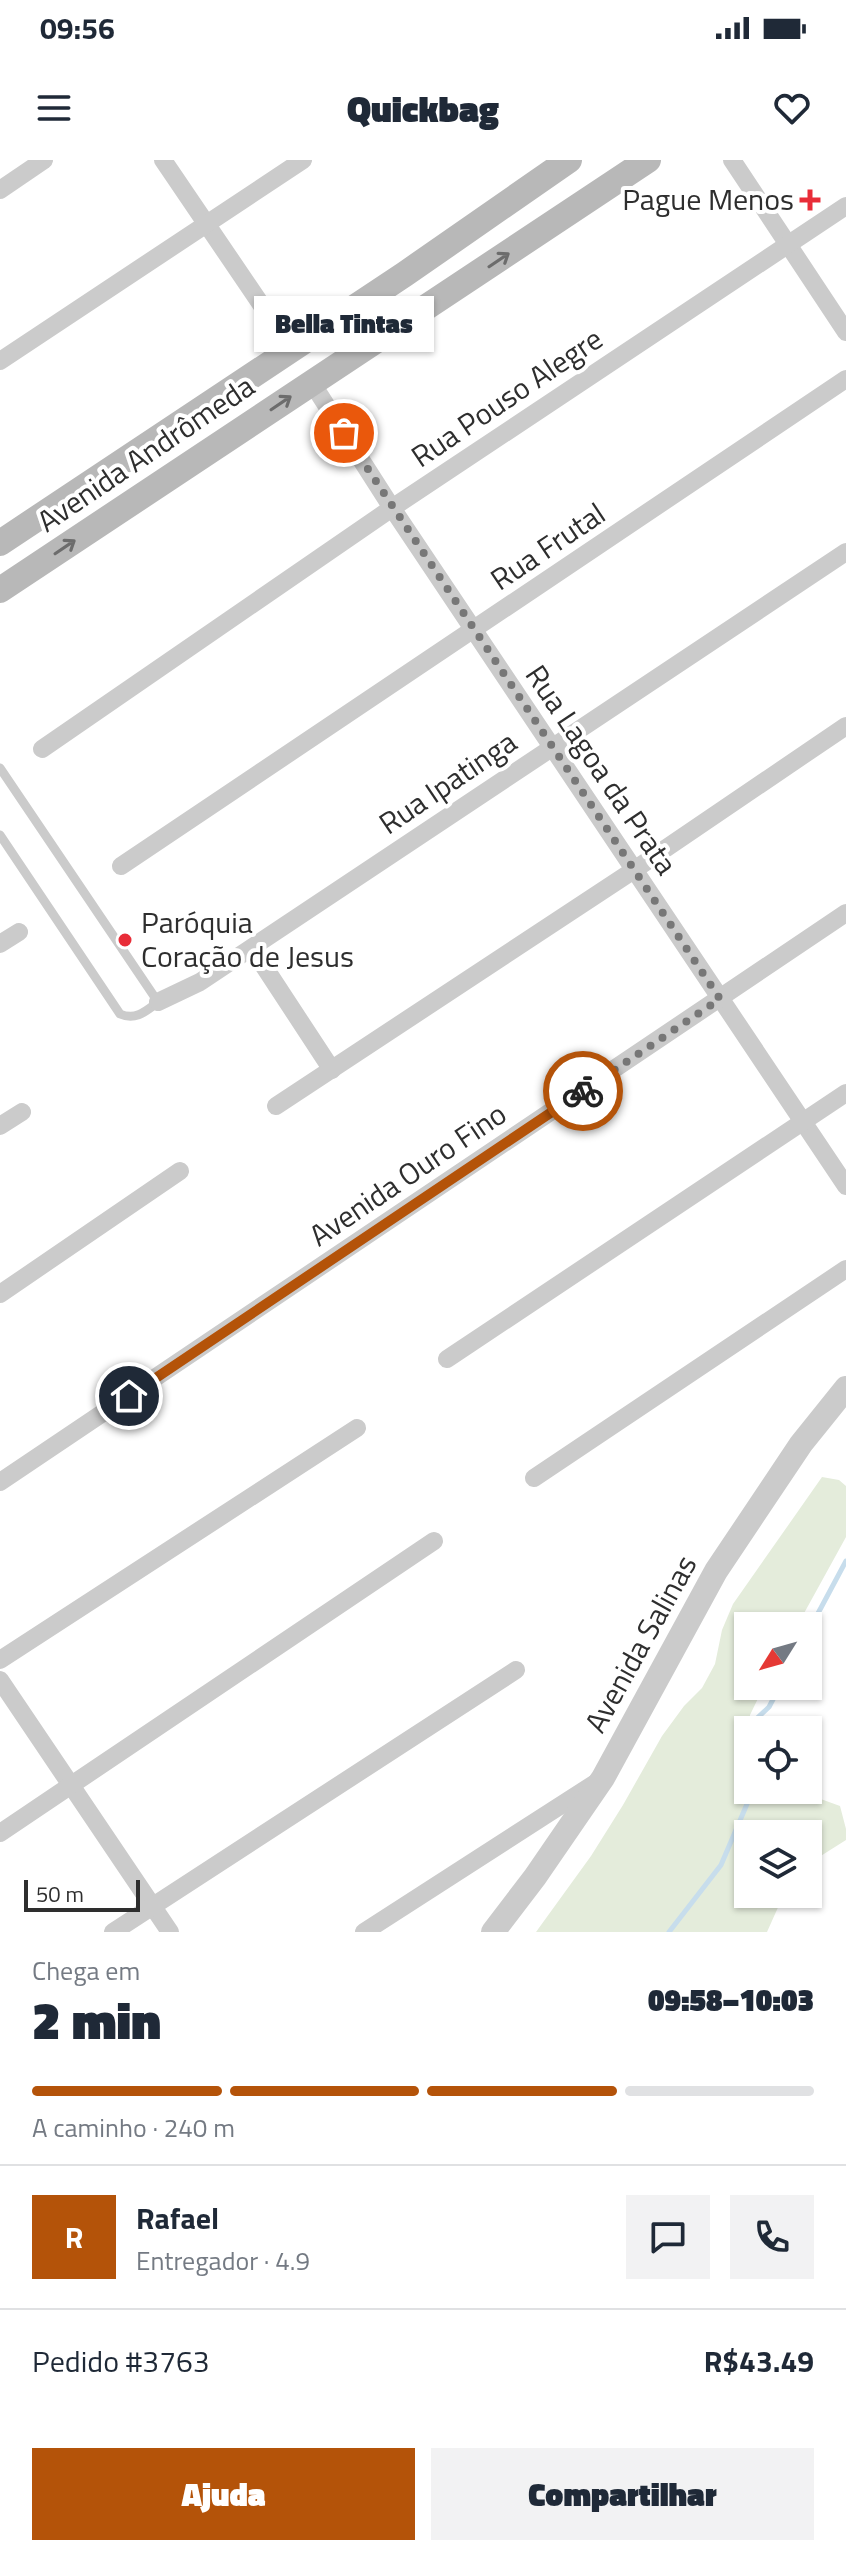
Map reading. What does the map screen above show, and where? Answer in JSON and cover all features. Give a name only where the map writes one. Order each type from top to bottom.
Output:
[{"type":"main road","name":"Avenida Andrômeda","points":[[6,539],[405,274],[569,160]]},
{"type":"main road","name":"Avenida Andrômeda","points":[[0,590],[648,160]]},
{"type":"main road","points":[[437,251],[444,267],[462,285]]},
{"type":"main road","points":[[405,274],[422,294],[427,308]]},
{"type":"main road","points":[[6,539],[33,568]]},
{"type":"street","points":[[0,190],[44,160]]},
{"type":"street","points":[[163,160],[292,350]]},
{"type":"street","points":[[0,361],[303,160]]},
{"type":"street","points":[[732,160],[846,332]]},
{"type":"street","name":"Rua Pouso Alegre","points":[[42,749],[392,508],[846,206]]},
{"type":"street","name":"Rua Frutal","points":[[121,866],[846,379]]},
{"type":"street","name":"Rua Lagoa da Prata","points":[[312,383],[392,508],[846,1186]]},
{"type":"street","name":"Rua Ipatinga","points":[[158,1002],[200,982],[252,948],[846,552]]},
{"type":"street","points":[[276,1106],[846,726]]},
{"type":"street","name":"Avenida Ouro Fino","points":[[0,1482],[846,913]]},
{"type":"street","points":[[0,944],[19,932]]},
{"type":"street","points":[[252,948],[332,1070]]},
{"type":"street","points":[[447,1359],[846,1093]]},
{"type":"street","points":[[0,1126],[22,1112]]},
{"type":"street","points":[[0,1294],[180,1171]]},
{"type":"street","points":[[534,1478],[846,1269]]},
{"type":"street","name":"Avenida Salinas","points":[[493,1932],[603,1778],[716,1571],[801,1444],[846,1388]]},
{"type":"street","points":[[0,1660],[357,1428]]},
{"type":"street","points":[[0,1833],[434,1541]]},
{"type":"street","points":[[113,1932],[516,1670]]},
{"type":"street","points":[[0,1680],[170,1932]]},
{"type":"street","points":[[364,1932],[603,1778]]},
{"type":"lane","points":[[0,768],[158,1002],[136,1017],[120,1014],[0,835]]},
{"type":"green space","points":[[822,1477],[839,1480],[846,1486],[846,1537],[805,1612],[734,1612],[734,1700],[757,1700],[750,1716],[734,1716],[734,1804],[822,1804],[822,1799],[840,1806],[846,1840],[822,1855],[822,1820],[734,1820],[734,1908],[778,1908],[767,1932],[536,1932],[591,1856],[662,1736],[702,1688],[715,1664],[722,1630],[733,1604]]},
{"type":"waterway","points":[[819,1612],[846,1561]]},
{"type":"waterway","points":[[669,1932],[721,1865],[747,1804],[738,1736],[773,1700]]},
{"type":"way so far","points":[[344,433],[720,999],[583,1091]]},
{"type":"place","name":"Pague Menos","points":[[810,200]]},
{"type":"place","name":"Bella Tintas","points":[[344,433]]},
{"type":"place","name":"Paróquia Coração de Jesus","points":[[125,940]]},
{"type":"route","points":[[129,1396],[583,1091]]}]
